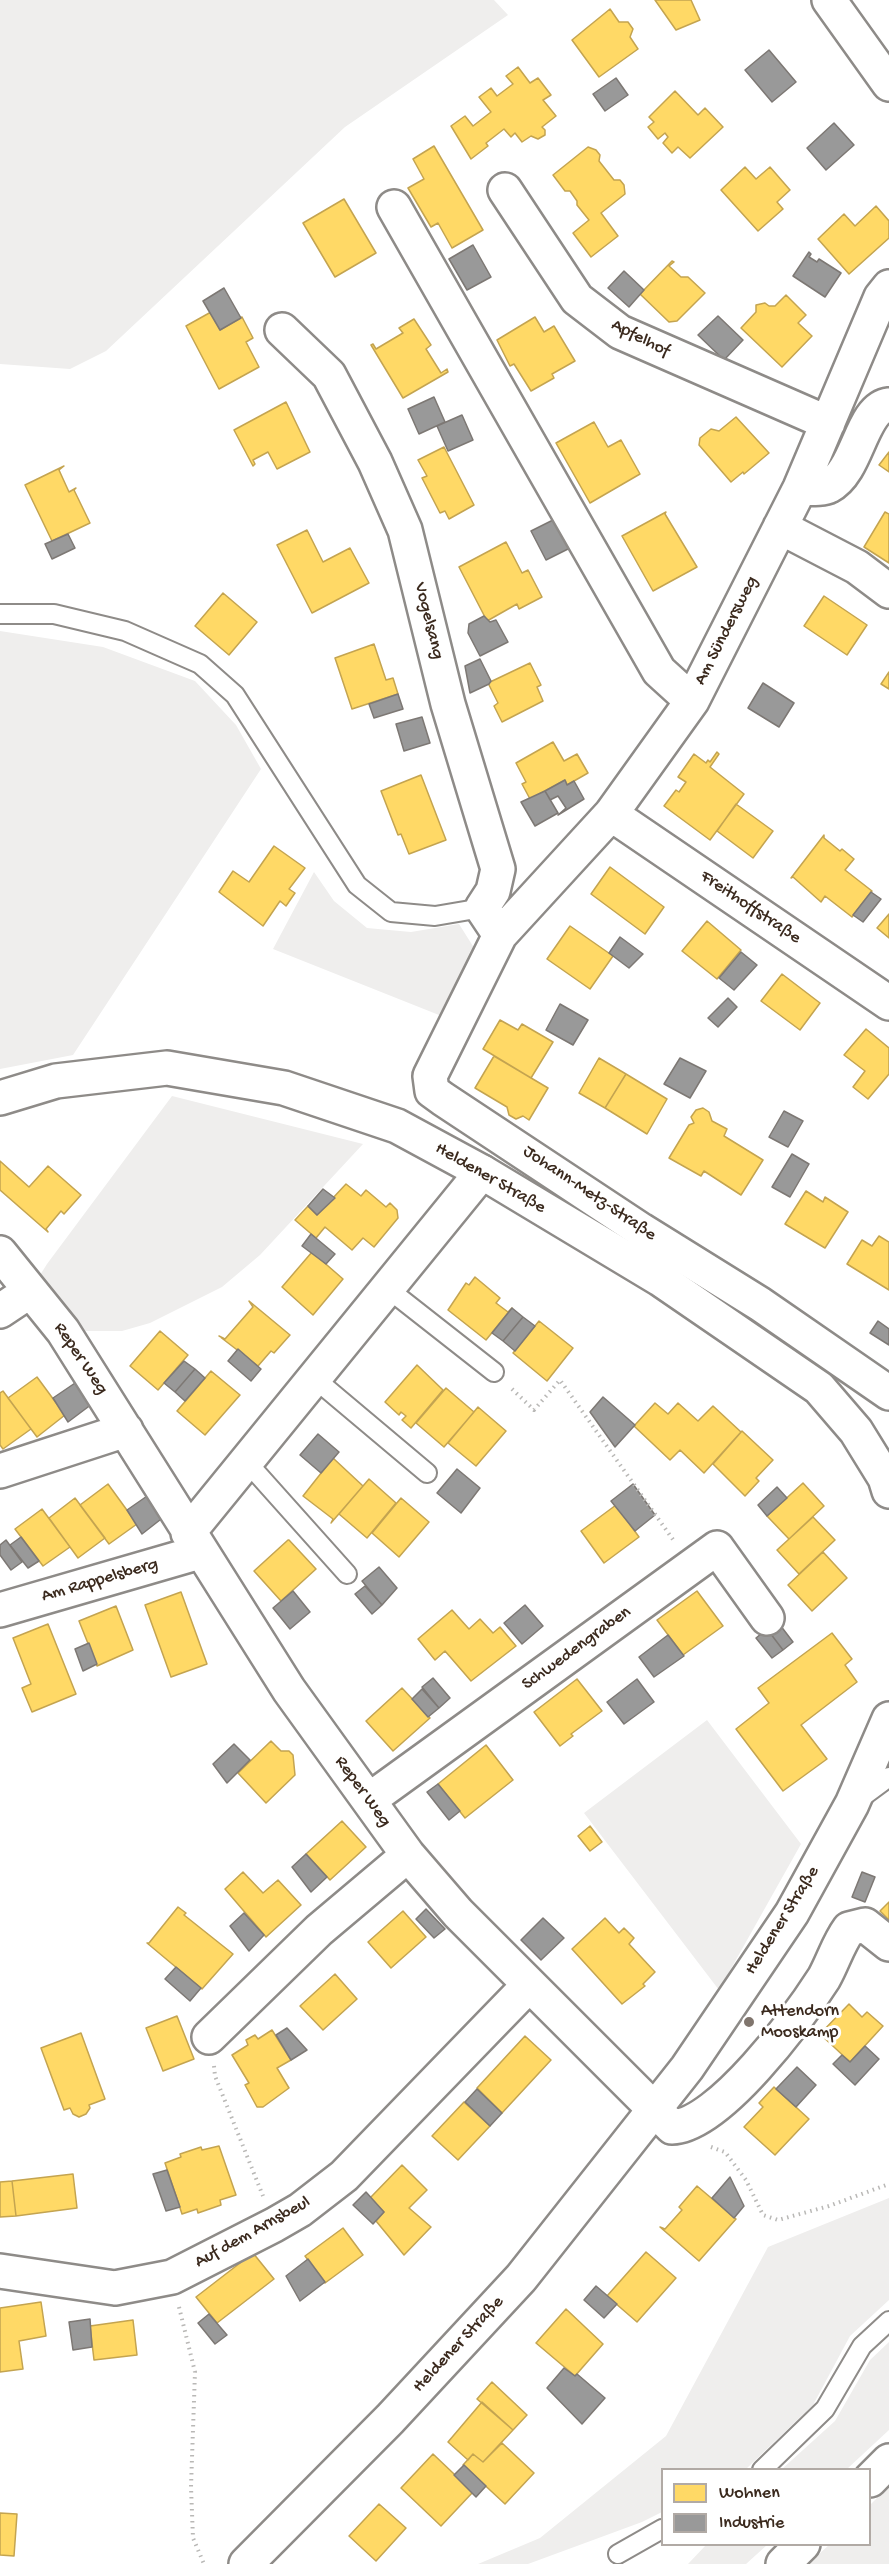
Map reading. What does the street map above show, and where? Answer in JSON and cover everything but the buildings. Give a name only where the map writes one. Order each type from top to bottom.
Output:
[{"type":"street","points":[[829,0],[889,84]]},
{"type":"street","name":"Apfelhof","points":[[505,190],[577,299],[620,333],[828,423]]},
{"type":"street","points":[[394,207],[659,671],[692,701]]},
{"type":"street","name":"Am Sündersweg","points":[[491,922],[611,814],[692,701],[800,488],[881,297],[889,287]]},
{"type":"street","name":"Vogelsang","points":[[282,330],[329,375],[375,462],[405,530],[448,704],[498,869],[493,891],[491,922]]},
{"type":"street","points":[[800,488],[828,487],[846,473],[874,412],[889,405]]},
{"type":"street","points":[[780,527],[857,567],[889,591]]},
{"type":"street","name":"Freithoffstraße","points":[[611,814],[889,1003]]},
{"type":"street","name":"Johann-Metz-Straße","points":[[491,922],[430,1076],[432,1090],[641,1230],[760,1304],[889,1393]]},
{"type":"street","name":"Heldener Straße","points":[[0,1098],[56,1081],[167,1068],[284,1088],[397,1126],[482,1172],[660,1279],[819,1388],[856,1431],[885,1478],[889,1491]]},
{"type":"street","points":[[194,1542],[246,1461],[482,1172]]},
{"type":"street","name":"Reper Weg","points":[[0,1253],[63,1330],[289,1690],[408,1856],[458,1913],[654,2110]]},
{"type":"street","points":[[0,1311],[30,1291]]},
{"type":"street","points":[[0,1471],[126,1430]]},
{"type":"street","name":"Am Rappelsberg","points":[[0,1610],[194,1542]]},
{"type":"street","name":"Schwedengraben","points":[[369,1800],[717,1548],[767,1618]]},
{"type":"street","name":"Heldener Straße","points":[[246,2564],[390,2419],[521,2278],[687,2068],[792,1913],[852,1804],[889,1719]]},
{"type":"street","points":[[209,2037],[319,1930],[408,1856]]},
{"type":"street","points":[[654,2110],[672,2127],[682,2127],[714,2108],[776,2045],[799,2017],[826,1974],[849,1929],[865,1925],[889,1944]]},
{"type":"street","name":"Auf dem Arnsbeul","points":[[0,2271],[115,2288],[172,2277],[274,2225],[300,2210],[344,2176],[529,1985]]},
{"type":"street","points":[[871,2479],[889,2461]]},
{"type":"street","points":[[783,2564],[801,2546]]},
{"type":"lane","points":[[0,614],[54,614],[105,626],[125,632],[200,664],[235,695],[357,885],[391,912],[491,922]]},
{"type":"lane","points":[[387,1288],[494,1372]]},
{"type":"lane","points":[[314,1378],[427,1473]]},
{"type":"lane","points":[[246,1461],[347,1574]]},
{"type":"lane","points":[[852,1804],[889,1777]]},
{"type":"lane","points":[[763,2468],[825,2409],[862,2346],[889,2320]]},
{"type":"lane","points":[[618,2554],[661,2530]]},
{"type":"path","points":[[494,1372],[534,1410],[560,1380],[692,1566]]},
{"type":"path","points":[[209,2037],[215,2076],[274,2225]]},
{"type":"path","points":[[702,2143],[725,2152],[746,2180],[763,2215],[771,2219],[778,2220],[829,2206],[889,2184]]},
{"type":"path","points":[[172,2277],[195,2372],[192,2528],[193,2538],[204,2564]]},
{"type":"shaded area","points":[[0,0],[494,0],[508,15],[345,127],[106,351],[70,369],[0,364]]},
{"type":"shaded area","points":[[0,631],[103,647],[195,681],[236,725],[261,769],[73,1055],[0,1069]]},
{"type":"shaded area","points":[[314,872],[334,901],[367,928],[411,932],[459,924],[476,951],[444,1017],[273,949]]},
{"type":"shaded area","points":[[172,1096],[363,1144],[260,1255],[222,1287],[150,1323],[122,1331],[63,1331],[30,1291],[47,1264]]},
{"type":"shaded area","points":[[707,1720],[801,1844],[719,1990],[584,1813]]},
{"type":"shaded area","points":[[889,2198],[889,2300],[850,2336],[813,2405],[747,2468],[661,2468],[661,2512],[642,2522],[528,2564],[478,2564],[540,2538],[666,2436],[768,2247]]},
{"type":"shaded area","points":[[889,2342],[889,2430],[848,2468],[783,2468],[835,2421],[870,2360]]},
{"type":"shaded area","points":[[889,2486],[889,2564],[808,2564],[828,2546],[871,2546],[871,2504]]},
{"type":"shaded area","points":[[705,2546],[766,2546],[746,2564],[688,2564]]},
{"type":"place","name":"Attendorn Mooskamp","points":[[749,2022]]}]
